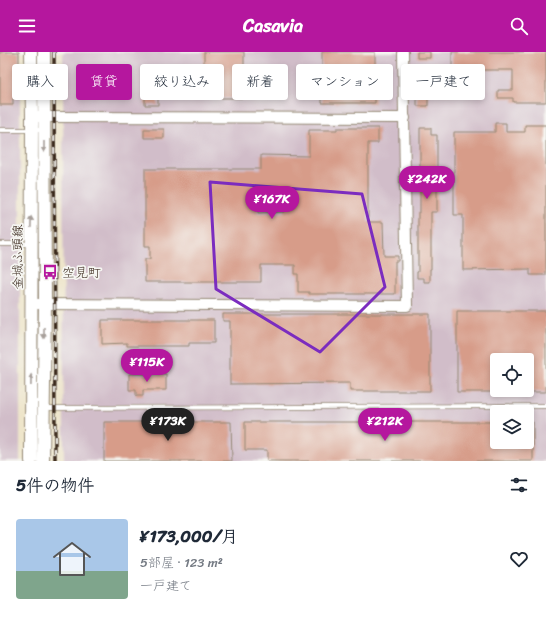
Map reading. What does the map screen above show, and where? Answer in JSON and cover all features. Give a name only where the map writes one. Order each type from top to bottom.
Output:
[{"type":"main road","name":"金城ふ頭線","points":[[31,52],[38,117]]},
{"type":"main road","name":"金城ふ頭線","points":[[44,52],[38,117],[44,304],[44,461]]},
{"type":"main road","name":"金城ふ頭線","points":[[30,461],[31,244],[38,130]]},
{"type":"street","points":[[31,303],[407,306],[403,52]]},
{"type":"street","points":[[38,117],[405,118]]},
{"type":"lane","points":[[0,130],[38,130]]},
{"type":"lane","points":[[0,244],[31,244]]},
{"type":"lane","points":[[30,408],[546,406]]},
{"type":"highlighted area","points":[[210,182],[362,194],[385,287],[320,352],[216,289]]},
{"type":"shaded area","points":[[0,52],[20,52],[20,64],[12,64],[12,100],[20,100],[20,461],[0,461]]},
{"type":"shaded area","points":[[63,52],[546,52],[546,461],[64,461],[63,100],[68,100],[68,64],[63,64]]},
{"type":"building","points":[[0,52],[19,52],[19,64],[12,64],[13,105],[0,105]]},
{"type":"building","points":[[204,52],[244,52],[244,64],[232,64],[232,98],[224,98],[224,64],[204,64]]},
{"type":"building","points":[[322,52],[375,52],[375,64],[322,64]]},
{"type":"building","points":[[417,52],[430,52],[430,58],[417,58]]},
{"type":"building","points":[[452,52],[546,52],[546,102],[513,102],[513,98],[498,98],[498,90],[513,90],[513,70],[485,70],[485,64],[452,64]]},
{"type":"building","points":[[145,100],[158,100],[158,105],[145,105]]},
{"type":"building","points":[[322,100],[375,100],[375,103],[322,103]]},
{"type":"building","points":[[417,100],[428,100],[428,106],[417,106]]},
{"type":"building","points":[[495,123],[506,123],[506,132],[525,132],[525,125],[546,125],[546,275],[530,275],[530,269],[463,270],[463,215],[454,215],[454,132],[495,132]]},
{"type":"building","points":[[337,128],[378,128],[378,143],[368,143],[368,222],[383,222],[384,256],[398,256],[398,261],[395,261],[395,294],[309,294],[309,292],[298,292],[298,274],[295,274],[295,265],[261,265],[261,282],[145,282],[145,259],[150,259],[150,246],[145,246],[145,169],[261,169],[261,155],[309,156],[309,130],[337,130]],"holes":[[[258,201],[285,201],[285,212],[258,213]]]},
{"type":"building","points":[[420,128],[431,128],[431,135],[437,135],[437,212],[431,212],[430,282],[424,282],[424,278],[417,278],[418,212],[420,212]]},
{"type":"building","points":[[144,129],[164,129],[164,138],[144,138]]},
{"type":"building","points":[[457,311],[546,311],[546,392],[534,392],[534,353],[490,353],[490,392],[457,392]]},
{"type":"building","points":[[223,314],[430,314],[430,391],[350,391],[350,383],[230,384],[230,321],[223,321]]},
{"type":"building","points":[[102,320],[214,320],[214,343],[189,343],[189,346],[127,346],[127,343],[102,344]]},
{"type":"building","points":[[129,374],[166,374],[166,390],[143,390],[143,396],[136,396],[136,390],[129,390]]},
{"type":"building","points":[[104,422],[231,422],[232,461],[104,461]]},
{"type":"building","points":[[245,422],[490,422],[490,449],[533,449],[533,461],[267,461],[267,450],[245,450]]},
{"type":"railway","points":[[54,52],[55,461]]},
{"type":"place","name":"空見町","points":[[50,272]]}]
